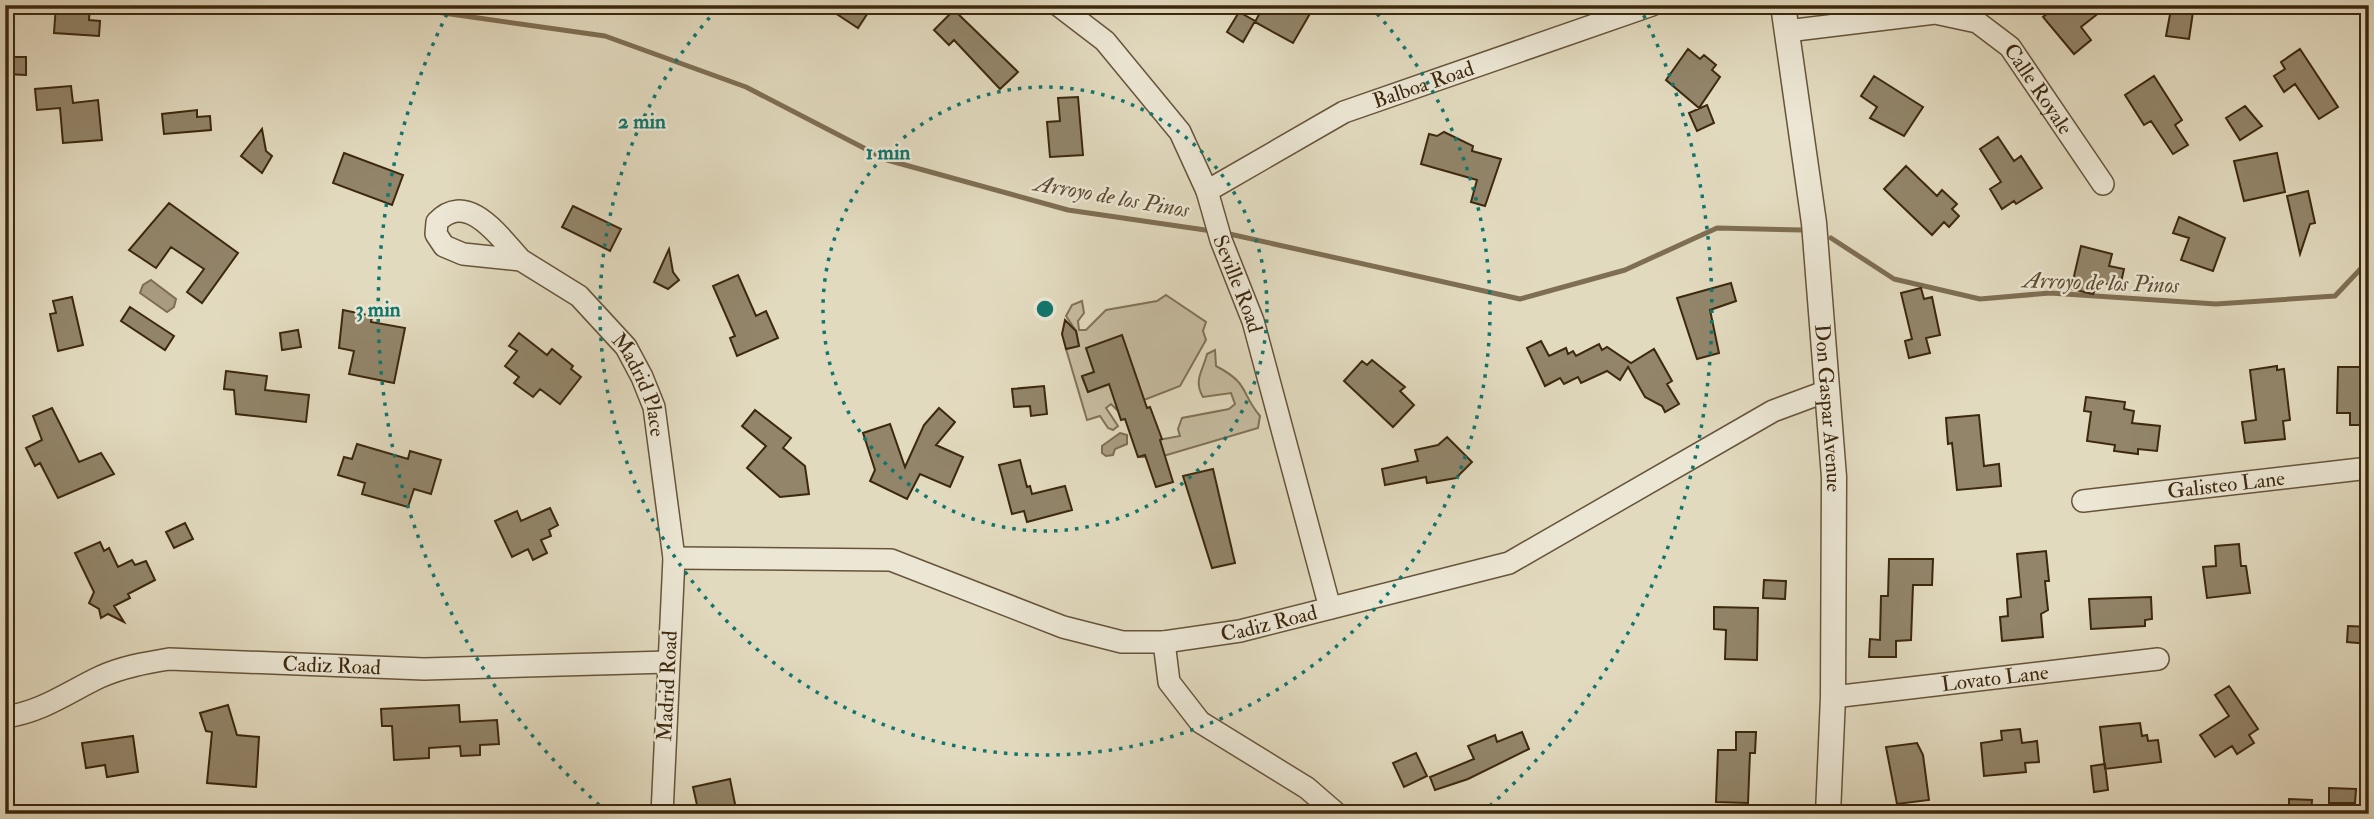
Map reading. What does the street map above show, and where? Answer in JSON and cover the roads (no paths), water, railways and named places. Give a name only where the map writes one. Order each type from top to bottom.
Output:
[{"type":"street","name":"Seville Road","points":[[1058,5],[1105,41],[1180,132],[1208,191],[1221,240],[1253,321],[1330,608]]},
{"type":"street","name":"Balboa Road","points":[[1208,191],[1344,113],[1652,5]]},
{"type":"street","name":"Don Gaspar Avenue","points":[[1783,5],[1814,223],[1834,477],[1833,697],[1828,814]]},
{"type":"street","name":"Calle Royale","points":[[1787,31],[1935,13],[1977,22],[2010,47],[2103,184]]},
{"type":"street","name":"Madrid Place","points":[[521,260],[579,296],[604,320],[626,347],[642,377],[654,407],[674,558]]},
{"type":"street","name":"Cadiz Road","points":[[674,558],[891,560],[1063,627],[1122,642],[1164,642],[1241,631],[1509,563],[1773,411],[1827,391]]},
{"type":"street","name":"Galisteo Lane","points":[[2083,501],[2369,468]]},
{"type":"street","name":"Madrid Road","points":[[662,814],[674,558]]},
{"type":"street","points":[[1164,642],[1169,682],[1200,722],[1307,788],[1337,814]]},
{"type":"street","name":"Cadiz Road","points":[[5,717],[49,705],[101,677],[125,668],[169,659],[438,670],[668,662]]},
{"type":"street","name":"Lovato Lane","points":[[1833,697],[2158,659]]},
{"type":"waterway","name":"Arroyo de los Pinos","points":[[387,5],[605,36],[746,87],[887,160],[1068,210],[1212,231]]},
{"type":"waterway","name":"Arroyo de los Pinos","points":[[1225,233],[1520,299],[1625,270],[1717,228],[1802,230]]},
{"type":"waterway","name":"Arroyo de los Pinos","points":[[1831,238],[1894,279],[1980,299],[2050,293],[2216,304],[2335,296],[2369,260]]}]
